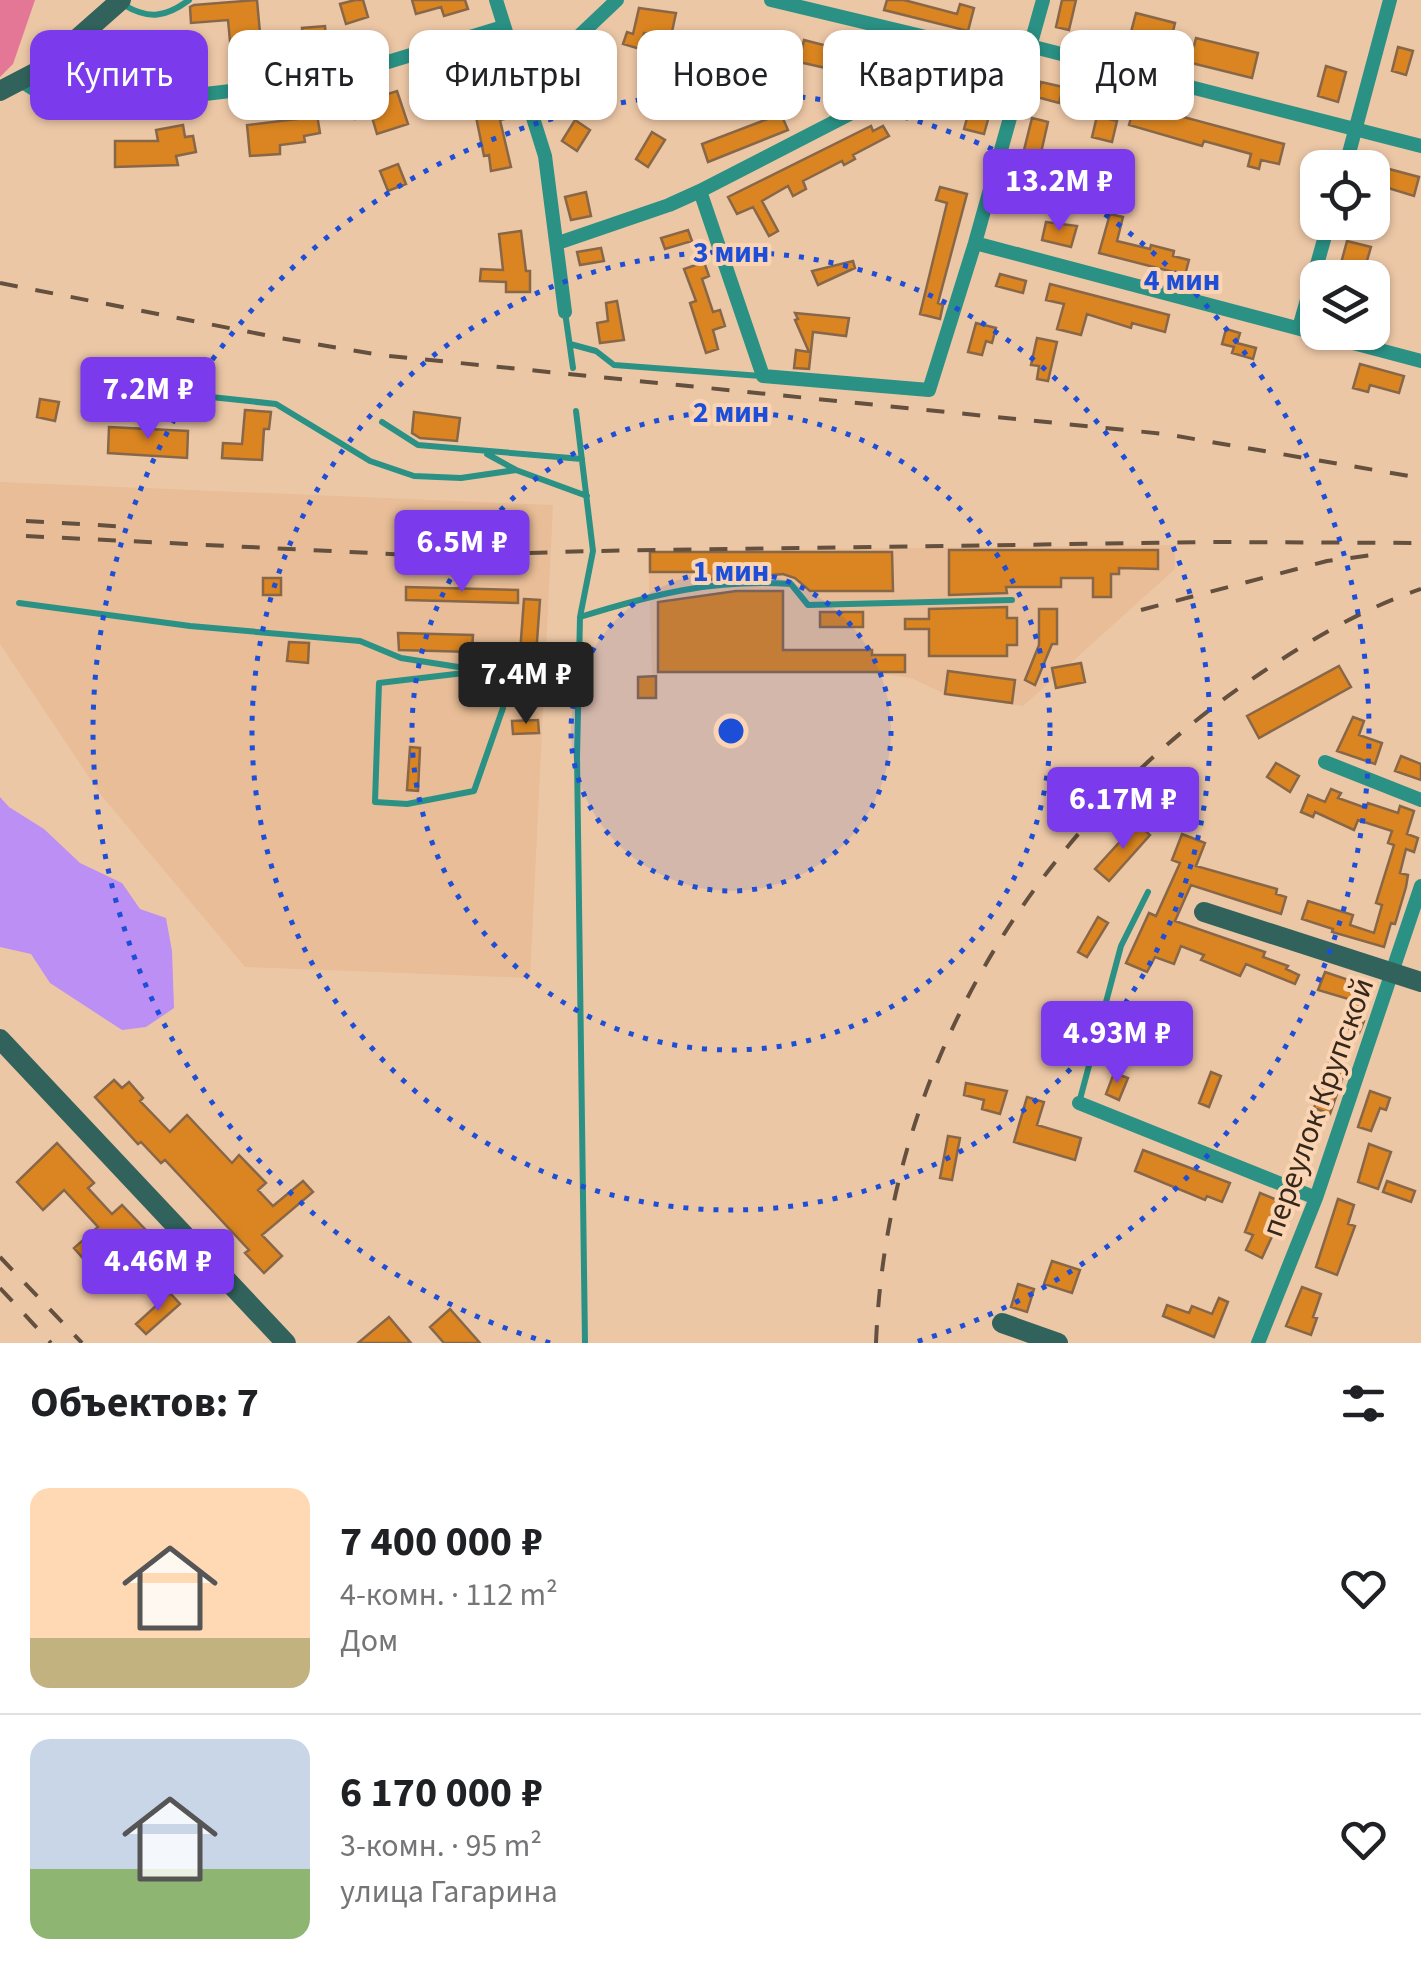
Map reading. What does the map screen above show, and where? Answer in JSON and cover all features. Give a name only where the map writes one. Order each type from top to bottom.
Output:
[{"type":"street","points":[[496,0],[504,30]]},
{"type":"street","points":[[585,30],[617,0]]},
{"type":"street","points":[[771,0],[897,30]]},
{"type":"street","points":[[1035,30],[1043,0]]},
{"type":"street","points":[[1350,150],[1390,0]]},
{"type":"street","points":[[0,91],[44,68],[120,1]]},
{"type":"street","points":[[21,81],[56,104],[205,94],[332,79],[503,27]]},
{"type":"street","points":[[1040,49],[1421,146]]},
{"type":"street","points":[[533,120],[545,156],[565,312]]},
{"type":"street","points":[[558,243],[700,191],[838,120]]},
{"type":"street","points":[[700,191],[762,376],[930,390],[1009,120]]},
{"type":"street","points":[[1299,328],[1324,240]]},
{"type":"street","points":[[975,243],[1421,360]]},
{"type":"street","points":[[1325,762],[1421,800]]},
{"type":"street","name":"переулок Крупской","points":[[1258,1343],[1316,1198],[1421,886]]},
{"type":"street","points":[[1204,912],[1421,982]]},
{"type":"street","points":[[0,1039],[286,1343]]},
{"type":"street","points":[[1080,1103],[1316,1198]]},
{"type":"street","points":[[1002,1323],[1058,1343]]},
{"type":"lane","points":[[120,1],[141,16],[170,14],[189,0]]},
{"type":"lane","points":[[565,312],[573,368]]},
{"type":"lane","points":[[570,344],[596,351],[614,364],[762,376]]},
{"type":"lane","points":[[211,397],[276,404],[370,461],[414,476],[461,478],[516,470]]},
{"type":"lane","points":[[576,412],[593,551],[580,617],[577,757],[585,1343]]},
{"type":"lane","points":[[382,422],[418,445],[582,459]]},
{"type":"lane","points":[[484,452],[516,470],[587,496]]},
{"type":"lane","points":[[580,617],[658,593],[742,581],[791,584],[808,605],[1012,600]]},
{"type":"lane","points":[[19,603],[190,626],[360,641],[401,658],[481,671],[502,672],[581,648]]},
{"type":"lane","points":[[481,671],[380,683],[375,802],[408,804],[474,791],[504,708],[502,672]]},
{"type":"lane","points":[[1080,1103],[1121,946],[1148,892]]},
{"type":"shaded area","points":[[0,0],[35,0],[13,64],[0,77]]},
{"type":"shaded area","points":[[0,482],[553,505],[530,978],[245,967],[101,795],[0,644]]},
{"type":"shaded area","points":[[1175,545],[1175,569],[1023,706],[949,696],[911,678],[884,674],[652,674],[648,551]]},
{"type":"shaded area","points":[[0,797],[44,829],[80,863],[122,883],[140,909],[166,918],[172,951],[174,1008],[146,1027],[122,1030],[50,983],[31,954],[0,947]]},
{"type":"building","points":[[257,0],[260,30],[229,30],[228,20],[191,23],[190,7]]},
{"type":"building","points":[[363,0],[368,17],[346,24],[340,4]]},
{"type":"building","points":[[412,0],[465,0],[468,9],[444,16],[441,7],[416,14]]},
{"type":"building","points":[[887,0],[904,0],[957,14],[960,4],[974,8],[968,30],[884,10]]},
{"type":"building","points":[[1062,0],[1076,0],[1069,30],[1056,27]]},
{"type":"building","points":[[639,8],[676,13],[672,30],[637,30],[637,48],[623,44],[627,32],[633,34]]},
{"type":"building","points":[[1136,13],[1175,23],[1173,30],[1132,30]]},
{"type":"building","points":[[325,26],[325,30],[302,30]]},
{"type":"building","points":[[1196,38],[1258,53],[1252,78],[1194,64]]},
{"type":"building","points":[[804,40],[823,45],[823,67],[803,63]]},
{"type":"building","points":[[1398,47],[1413,51],[1406,75],[1392,71]]},
{"type":"building","points":[[1326,66],[1346,72],[1338,102],[1318,96]]},
{"type":"building","points":[[1041,82],[1060,86],[1059,103],[1040,98]]},
{"type":"building","points":[[397,91],[408,124],[377,134],[373,120],[389,120],[389,94]]},
{"type":"building","points":[[318,120],[320,133],[304,136],[305,142],[280,145],[280,154],[250,156],[247,125]]},
{"type":"building","points":[[477,120],[500,120],[511,167],[491,171],[489,155],[484,156]]},
{"type":"building","points":[[575,120],[590,130],[577,151],[562,141]]},
{"type":"building","points":[[765,120],[784,120],[788,130],[708,162],[702,144]]},
{"type":"building","points":[[966,120],[988,120],[984,134],[964,129]]},
{"type":"building","points":[[1032,120],[1048,122],[1036,175],[1019,170]]},
{"type":"building","points":[[1096,120],[1117,121],[1112,142],[1092,137]]},
{"type":"building","points":[[1130,120],[1194,120],[1284,144],[1279,164],[1261,160],[1259,169],[1248,166],[1251,154],[1204,141],[1202,146],[1129,125]]},
{"type":"building","points":[[183,125],[185,137],[193,136],[196,152],[176,156],[178,165],[115,167],[115,141],[158,141],[156,130]]},
{"type":"building","points":[[871,126],[873,131],[883,126],[889,136],[853,155],[855,159],[844,165],[842,161],[803,181],[806,189],[793,196],[788,186],[762,201],[778,231],[769,236],[753,207],[737,214],[728,197]]},
{"type":"building","points":[[652,132],[665,140],[648,167],[636,159]]},
{"type":"building","points":[[398,164],[406,184],[388,191],[380,171]]},
{"type":"building","points":[[1390,169],[1419,177],[1414,196],[1390,189]]},
{"type":"building","points":[[940,187],[967,194],[938,303],[943,305],[940,319],[920,314],[947,203],[936,200]]},
{"type":"building","points":[[586,192],[591,216],[571,220],[565,197]]},
{"type":"building","points":[[1110,214],[1123,217],[1117,241],[1174,251],[1173,256],[1189,260],[1185,275],[1099,253]]},
{"type":"building","points":[[1046,222],[1077,226],[1071,247],[1042,240]]},
{"type":"building","points":[[688,230],[692,241],[665,249],[661,238]]},
{"type":"building","points":[[521,231],[526,271],[530,271],[530,292],[506,292],[506,282],[480,281],[481,269],[503,270],[499,234]]},
{"type":"building","points":[[1347,241],[1371,247],[1367,260],[1342,260]]},
{"type":"building","points":[[601,248],[604,261],[580,265],[577,252]]},
{"type":"building","points":[[853,261],[855,268],[818,285],[812,271]]},
{"type":"building","points":[[704,262],[709,276],[702,279],[713,312],[720,310],[725,326],[713,330],[718,349],[706,353],[690,303],[696,301],[684,269]]},
{"type":"building","points":[[1000,274],[1026,281],[1023,293],[996,286]]},
{"type":"building","points":[[1050,284],[1169,315],[1165,332],[1132,323],[1131,328],[1087,314],[1081,335],[1057,329],[1064,304],[1046,300]]},
{"type":"building","points":[[617,301],[624,340],[600,343],[597,323],[608,321],[606,303]]},
{"type":"building","points":[[795,313],[849,318],[846,336],[813,332],[809,369],[794,368],[796,350],[809,352]]},
{"type":"building","points":[[976,323],[996,328],[992,343],[986,341],[982,355],[968,352]]},
{"type":"building","points":[[1226,329],[1240,333],[1237,343],[1256,348],[1253,359],[1232,353],[1234,347],[1222,344]]},
{"type":"building","points":[[1037,338],[1057,342],[1048,381],[1037,379],[1039,366],[1031,365]]},
{"type":"building","points":[[1360,364],[1404,376],[1399,393],[1370,385],[1368,392],[1353,388]]},
{"type":"building","points":[[40,399],[59,402],[55,421],[37,417]]},
{"type":"building","points":[[245,410],[271,412],[269,429],[264,429],[262,460],[222,458],[223,443],[242,444]]},
{"type":"building","points":[[414,412],[460,418],[457,441],[420,438],[412,433]]},
{"type":"building","points":[[109,427],[188,431],[187,458],[108,453]]},
{"type":"building","points":[[949,550],[1158,550],[1158,569],[1119,568],[1119,574],[1111,574],[1111,597],[1093,597],[1093,578],[1061,578],[1061,587],[1006,587],[1007,593],[949,595]]},
{"type":"building","points":[[650,552],[892,552],[893,591],[810,591],[795,578],[783,574],[706,580],[706,572],[650,572]]},
{"type":"building","points":[[263,578],[281,578],[281,595],[263,595]]},
{"type":"building","points":[[406,587],[518,590],[518,603],[406,600]]},
{"type":"building","points":[[736,591],[783,591],[783,650],[872,650],[872,655],[905,655],[905,672],[658,672],[658,602]]},
{"type":"building","points":[[524,599],[540,600],[536,655],[520,653]]},
{"type":"building","points":[[1007,607],[1007,618],[1017,618],[1017,645],[1007,645],[1007,656],[929,656],[929,629],[905,629],[905,619],[929,619],[929,609]]},
{"type":"building","points":[[1039,609],[1057,609],[1057,644],[1052,644],[1035,685],[1025,680],[1039,645]]},
{"type":"building","points":[[820,612],[863,612],[863,627],[820,627]]},
{"type":"building","points":[[398,633],[473,635],[472,652],[399,650]]},
{"type":"building","points":[[289,642],[309,643],[308,663],[287,661]]},
{"type":"building","points":[[1081,663],[1085,682],[1056,688],[1052,668]]},
{"type":"building","points":[[1339,666],[1351,687],[1259,738],[1247,716]]},
{"type":"building","points":[[948,671],[1015,680],[1012,703],[945,694]]},
{"type":"building","points":[[524,676],[540,676],[540,700],[524,700]]},
{"type":"building","points":[[656,676],[656,698],[638,698],[638,677]]},
{"type":"building","points":[[1353,717],[1364,721],[1359,735],[1382,743],[1375,764],[1337,751]]},
{"type":"building","points":[[538,720],[539,733],[513,734],[512,721]]},
{"type":"building","points":[[410,747],[420,748],[418,791],[407,790]]},
{"type":"building","points":[[1401,756],[1421,764],[1421,780],[1395,771]]},
{"type":"building","points":[[1276,763],[1299,776],[1290,792],[1267,777]]},
{"type":"building","points":[[1331,789],[1341,793],[1338,798],[1366,808],[1368,803],[1398,813],[1400,806],[1414,811],[1407,834],[1418,838],[1414,852],[1406,849],[1400,873],[1408,875],[1406,887],[1384,947],[1302,919],[1308,901],[1353,915],[1350,925],[1374,933],[1382,905],[1376,903],[1394,845],[1388,843],[1392,831],[1358,820],[1354,830],[1315,812],[1313,817],[1301,812],[1308,795],[1325,802]]},
{"type":"building","points":[[1137,823],[1150,835],[1109,881],[1095,869]]},
{"type":"building","points":[[1182,834],[1205,843],[1196,866],[1277,889],[1276,894],[1286,897],[1281,914],[1191,885],[1175,921],[1265,952],[1263,957],[1288,966],[1286,969],[1299,975],[1295,984],[1246,964],[1240,976],[1201,960],[1204,955],[1181,946],[1174,964],[1155,957],[1147,972],[1126,963],[1149,913],[1156,916],[1180,863],[1172,860]]},
{"type":"building","points":[[1098,917],[1108,923],[1087,957],[1078,952]]},
{"type":"building","points":[[1325,972],[1372,988],[1359,1033],[1342,1026],[1352,1000],[1318,990]]},
{"type":"building","points":[[1334,1047],[1346,1051],[1339,1069],[1345,1071],[1330,1114],[1314,1108]]},
{"type":"building","points":[[1211,1072],[1221,1076],[1209,1107],[1199,1103]]},
{"type":"building","points":[[1114,1073],[1128,1078],[1119,1100],[1106,1094]]},
{"type":"building","points":[[114,1080],[122,1088],[129,1082],[143,1098],[140,1101],[170,1132],[187,1115],[232,1163],[239,1155],[266,1183],[258,1190],[273,1206],[303,1181],[313,1192],[262,1235],[282,1256],[264,1273],[245,1253],[249,1250],[165,1160],[161,1163],[141,1142],[138,1144],[95,1097]]},
{"type":"building","points":[[966,1083],[1007,1091],[1000,1114],[982,1109],[984,1100],[964,1095]]},
{"type":"building","points":[[1370,1091],[1390,1098],[1386,1110],[1380,1108],[1371,1131],[1358,1127]]},
{"type":"building","points":[[1027,1097],[1044,1102],[1037,1125],[1081,1138],[1075,1160],[1014,1142]]},
{"type":"building","points":[[948,1136],[960,1138],[952,1180],[940,1178]]},
{"type":"building","points":[[57,1143],[94,1183],[88,1188],[112,1214],[122,1205],[181,1267],[166,1281],[137,1249],[102,1280],[74,1248],[98,1227],[64,1190],[43,1210],[17,1182]]},
{"type":"building","points":[[1369,1144],[1391,1152],[1378,1189],[1358,1182]]},
{"type":"building","points":[[1143,1150],[1230,1183],[1222,1202],[1207,1196],[1205,1200],[1135,1171]]},
{"type":"building","points":[[1387,1181],[1415,1191],[1411,1202],[1383,1192]]},
{"type":"building","points":[[1260,1193],[1287,1204],[1262,1258],[1246,1250],[1253,1235],[1245,1232]]},
{"type":"building","points":[[1338,1199],[1354,1205],[1348,1224],[1355,1226],[1337,1275],[1316,1267]]},
{"type":"building","points":[[1052,1261],[1080,1270],[1072,1293],[1044,1284]]},
{"type":"building","points":[[1018,1284],[1034,1289],[1027,1312],[1011,1307]]},
{"type":"building","points":[[1302,1287],[1321,1294],[1311,1335],[1286,1326]]},
{"type":"building","points":[[170,1293],[180,1304],[146,1334],[136,1324]]},
{"type":"building","points":[[1219,1298],[1228,1302],[1214,1337],[1163,1316],[1167,1305],[1189,1313],[1192,1306],[1212,1314]]},
{"type":"building","points":[[450,1309],[480,1343],[444,1343],[430,1327]]},
{"type":"building","points":[[389,1317],[411,1343],[358,1343]]},
{"type":"railway","points":[[0,283],[380,355],[1165,434],[1421,478]]},
{"type":"railway","points":[[26,521],[131,527]]},
{"type":"railway","points":[[26,536],[431,556],[1215,542],[1421,543]]},
{"type":"railway","points":[[1141,610],[1327,561],[1380,554]]},
{"type":"railway","points":[[876,1343],[886,1241],[909,1144],[943,1050],[987,962],[1042,879],[1106,803],[1179,734],[1299,649],[1358,615],[1421,589]]},
{"type":"railway","points":[[0,1257],[82,1343]]},
{"type":"railway","points":[[0,1288],[51,1343]]}]
